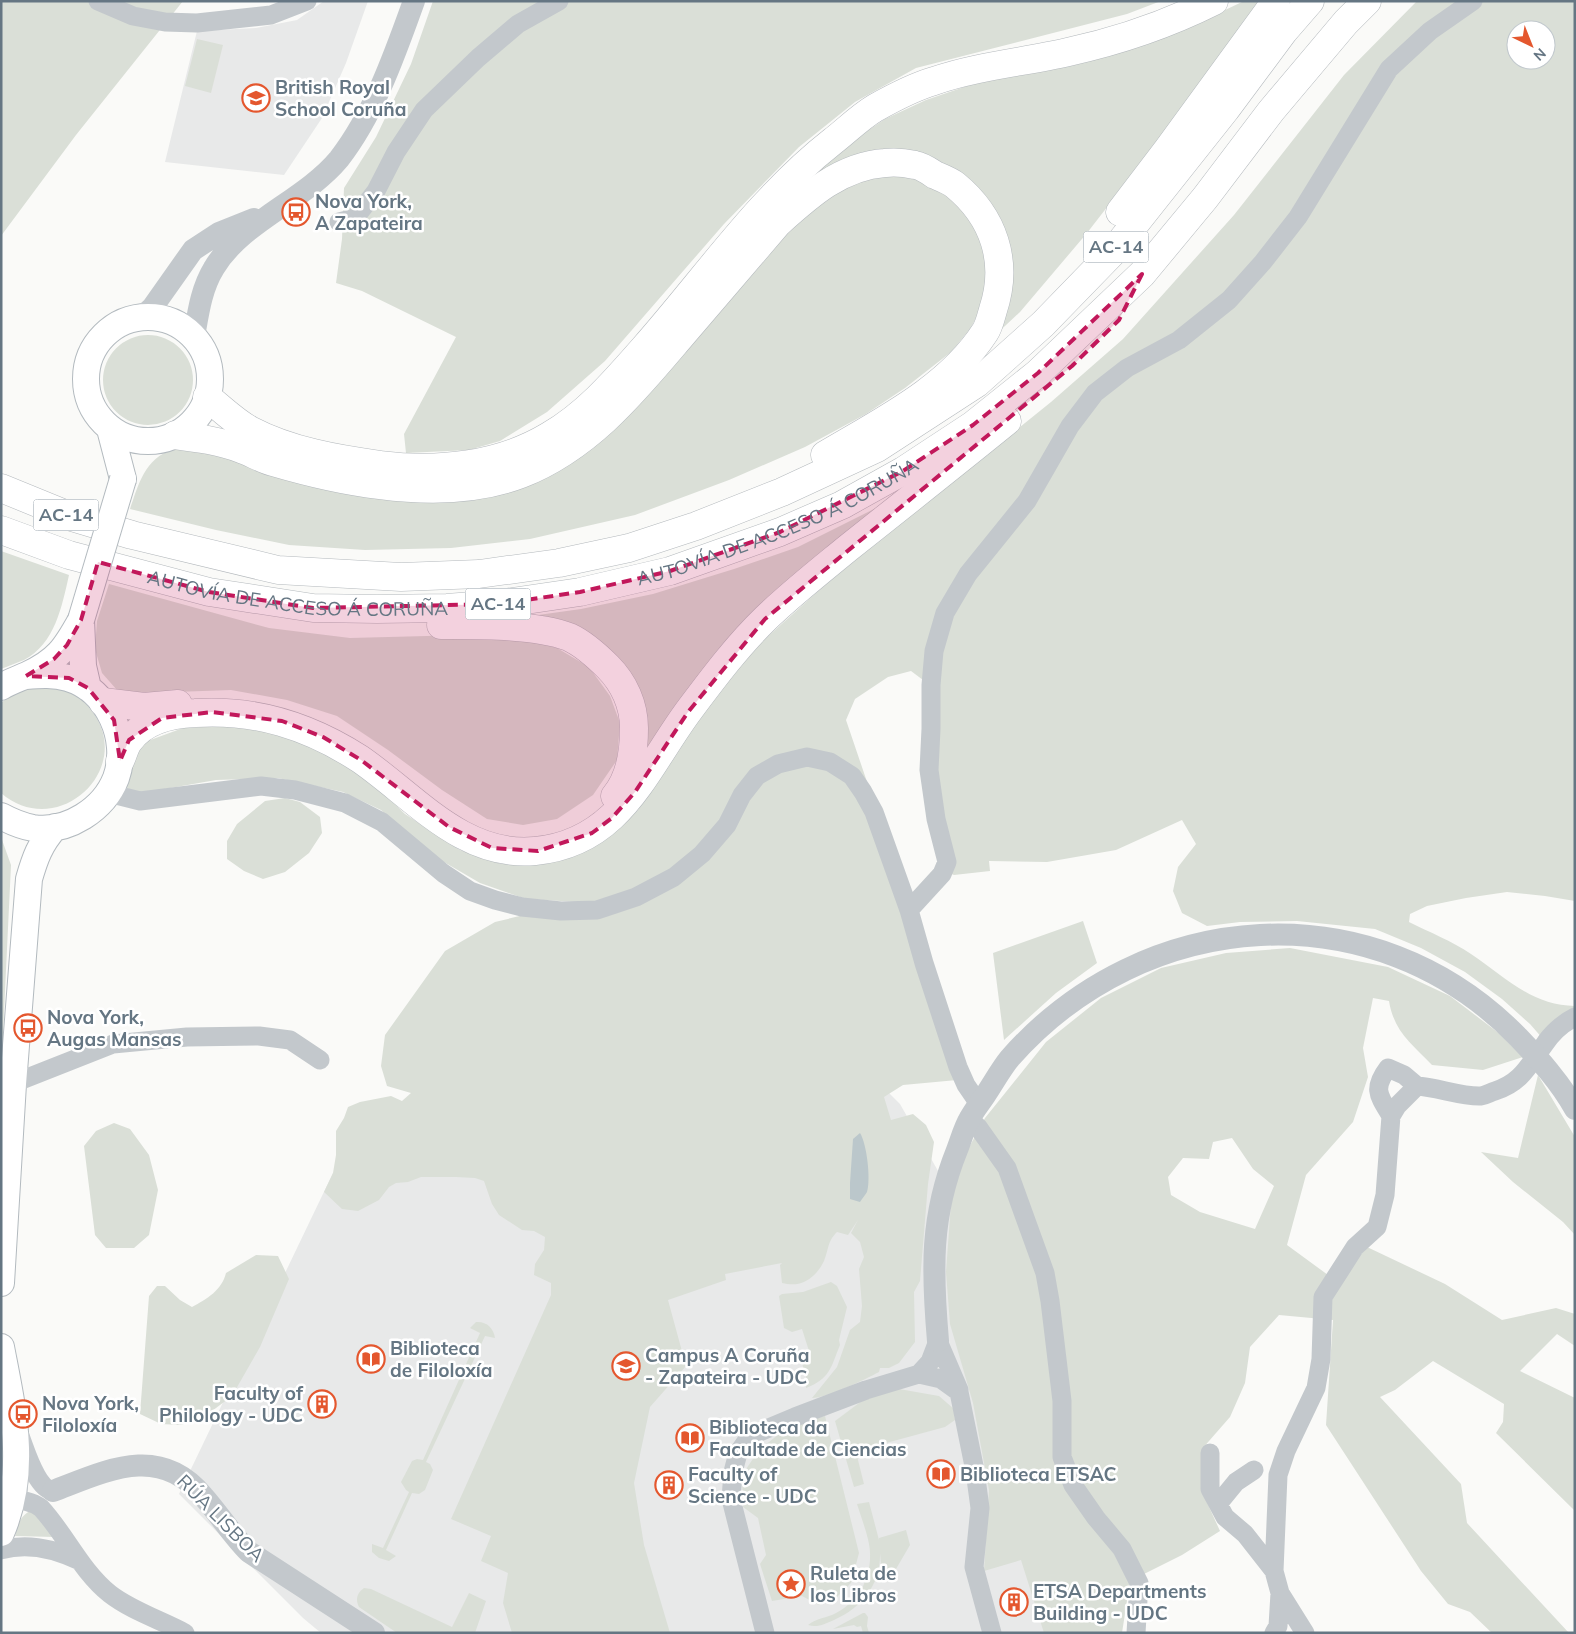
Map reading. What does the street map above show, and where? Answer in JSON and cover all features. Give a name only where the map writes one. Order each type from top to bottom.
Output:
[{"type":"highway","points":[[207,397],[248,429],[288,446],[337,459],[400,467],[432,468],[465,466],[515,452],[548,437],[601,397],[654,338],[765,205],[811,158],[873,110],[933,81],[1006,63],[1068,52],[1131,35],[1185,16],[1214,1]]},
{"type":"highway","name":"AUTOVÍA DE ACCESO Á CORUÑA","points":[[877,448],[888,428],[931,400],[1022,326],[1087,255],[1168,149],[1276,1]]},
{"type":"highway","name":"AUTOVÍA DE ACCESO Á CORUÑA","points":[[1,488],[72,517],[150,539],[278,570],[401,577],[479,574],[559,563],[629,548],[696,526],[782,492],[877,448],[976,383],[1043,324],[1104,261],[1226,109],[1284,31],[1310,1]]},
{"type":"highway","name":"AUTOVÍA DE ACCESO Á CORUÑA","points":[[1,530],[69,555],[209,592],[313,608],[447,608],[498,604],[580,592],[670,571],[780,532],[842,505],[903,471],[973,424],[1038,373],[1142,274],[1205,198],[1271,111],[1346,22],[1368,1]]},
{"type":"highway","points":[[175,435],[215,441],[242,449],[271,462],[335,478],[379,485],[456,488],[487,483],[521,474],[577,443],[603,423],[640,385],[778,223],[802,201],[826,183],[855,169],[885,163],[916,165],[954,184],[980,211],[992,232],[1000,260],[998,296],[987,330],[966,358],[940,382],[914,402],[820,458],[782,492]]},
{"type":"highway","points":[[120,761],[130,740],[144,727],[162,718],[212,712],[242,714],[282,721],[323,737],[360,760],[449,827],[469,839],[492,848],[515,852],[538,851],[567,844],[592,833],[612,818],[635,792],[688,712],[721,668],[765,618],[850,546],[1025,407],[1072,366],[1118,320],[1142,274]]},
{"type":"highway","points":[[95,695],[144,707],[203,701],[237,702],[266,705],[294,712],[326,726],[350,740],[472,827],[514,840],[546,837],[562,833],[583,824],[602,810],[619,791],[630,768],[634,744],[634,718],[627,693],[614,673],[592,651],[569,637],[541,630],[476,625],[397,625],[321,622],[242,606],[209,592]]},
{"type":"main road","points":[[141,318],[160,318],[178,325],[194,337],[203,350],[208,365],[210,381],[207,397],[200,413],[189,426],[175,435],[162,440],[148,442],[122,436],[104,424],[94,410],[87,394],[86,376],[89,359],[97,344],[109,331],[124,322],[141,318]]},
{"type":"main road","points":[[110,429],[123,479]]},
{"type":"main road","points":[[26,676],[54,660],[67,646],[81,620],[123,479],[148,442]]},
{"type":"main road","points":[[1,817],[16,824],[35,828],[55,827],[76,821],[94,810],[108,793],[116,778],[120,761],[120,740],[114,720],[95,695],[83,666],[81,620]]},
{"type":"main road","points":[[1,687],[10,681],[26,676],[48,674],[69,678],[95,695]]},
{"type":"main road","points":[[1,817],[14,833],[24,854],[29,879]]},
{"type":"main road","points":[[1,1283],[7,1086],[29,879],[36,855],[45,839],[55,827]]},
{"type":"main road","points":[[1,1346],[16,1427],[17,1466],[12,1502],[1,1533]]},
{"type":"street","points":[[98,1],[133,16],[165,22],[198,23],[271,15],[307,1]]},
{"type":"street","points":[[194,337],[203,292],[214,268],[225,253],[241,237],[316,182],[339,158],[359,128],[381,86],[414,1]]},
{"type":"street","points":[[339,222],[354,218],[376,191],[396,152],[424,110],[478,58],[518,24],[559,1]]},
{"type":"street","points":[[909,910],[942,874],[947,862],[936,819],[929,770],[931,685],[934,651],[945,613],[968,574],[1028,501],[1070,426],[1095,393],[1127,368],[1179,340],[1229,300],[1263,262],[1298,216],[1389,69],[1430,31],[1473,1]]},
{"type":"street","points":[[141,318],[152,308],[193,250],[219,233],[246,221],[274,213]]},
{"type":"street","points":[[108,793],[140,801],[261,786],[295,790],[345,803],[382,822],[443,872],[470,890],[495,900],[522,907],[561,911],[597,910],[636,897],[674,878],[702,854],[727,824],[742,795],[757,776],[778,764],[807,757],[830,762],[852,776],[864,792],[877,821],[909,910],[924,963],[958,1067],[966,1085],[978,1127],[1007,1168],[1045,1273],[1062,1402],[1062,1457],[1073,1485],[1096,1518],[1122,1549],[1139,1582],[1136,1633]]},
{"type":"street","points":[[992,1633],[974,1567],[980,1508],[975,1471],[961,1400],[938,1341],[934,1256],[938,1214],[948,1173],[974,1112],[1014,1054],[1039,1028],[1086,991],[1126,969],[1169,952],[1208,941],[1243,936],[1277,934],[1316,936],[1352,943],[1389,954],[1422,967],[1459,987],[1500,1018],[1537,1056],[1566,1093],[1575,1109]]},
{"type":"street","points":[[1391,1116],[1378,1095],[1380,1078],[1388,1068],[1404,1075],[1417,1086],[1481,1096],[1506,1088],[1520,1077],[1554,1033],[1575,1017]]},
{"type":"street","points":[[7,1086],[113,1044],[187,1037],[259,1036],[290,1040],[320,1060]]},
{"type":"street","points":[[1305,1633],[1280,1592],[1274,1571],[1278,1475],[1286,1451],[1316,1388],[1321,1359],[1323,1297],[1355,1247],[1377,1227],[1385,1195],[1391,1116],[1397,1106],[1417,1086]]},
{"type":"street","points":[[919,1374],[930,1362],[938,1341]]},
{"type":"street","points":[[765,1633],[731,1498],[733,1472],[738,1453],[750,1436],[795,1416],[866,1390],[919,1374],[941,1379],[961,1400]]},
{"type":"street","points":[[898,1380],[941,1388],[961,1400]]},
{"type":"street","points":[[16,1427],[37,1478],[46,1489],[53,1491]]},
{"type":"street","points":[[1210,1453],[1210,1490],[1225,1517],[1246,1534],[1274,1571]]},
{"type":"street","name":"RÚA LISBOA","points":[[26,1501],[119,1468],[149,1465],[170,1469],[190,1482],[249,1552],[374,1633]]},
{"type":"street","points":[[17,1466],[20,1478],[18,1496],[20,1500],[38,1506],[47,1515],[96,1581],[119,1601],[185,1633]]},
{"type":"street","points":[[1218,1504],[1236,1482],[1254,1470]]},
{"type":"street","points":[[1,1550],[21,1546],[37,1547],[59,1552],[80,1561]]},
{"type":"street","points":[[1274,1633],[1278,1626],[1280,1592]]},
{"type":"highlighted area","points":[[1142,274],[1119,320],[1072,366],[765,619],[688,712],[635,792],[612,818],[592,833],[538,851],[492,848],[449,827],[361,760],[323,737],[282,721],[212,712],[162,718],[129,740],[120,761],[114,720],[88,688],[69,678],[26,676],[54,659],[67,645],[81,620],[98,562],[209,592],[313,608],[498,604],[580,592],[670,571],[780,532],[903,471],[973,425],[1038,373]]},
{"type":"shaded area","points":[[1,1],[183,1],[76,135],[1,236]]},
{"type":"shaded area","name":"British Royal School Coruña","points":[[324,1],[368,1],[346,63],[322,118],[284,175],[165,162],[197,31],[256,28],[297,20]]},
{"type":"shaded area","points":[[433,1],[1161,1],[1127,14],[916,68],[855,102],[799,147],[724,224],[605,361],[547,412],[500,441],[469,450],[406,453],[404,434],[456,337],[362,291],[336,283],[342,239],[344,188],[376,137],[411,64]]},
{"type":"shaded area","points":[[1244,1],[1267,1],[1087,233],[1020,312],[989,341],[1011,271],[945,167],[804,186],[822,164],[845,146],[885,119],[926,100],[976,83],[1113,54],[1183,30]]},
{"type":"shaded area","points":[[1417,1],[1575,1],[1575,901],[1507,892],[1427,906],[1410,914],[1409,922],[1464,949],[1507,980],[1532,995],[1560,1005],[1575,1006],[1575,1024],[1550,1047],[1530,1024],[1502,999],[1465,972],[1421,948],[1375,929],[1297,921],[1240,922],[1207,926],[1182,913],[1173,891],[1178,867],[1196,844],[1182,820],[1116,850],[1047,862],[989,861],[990,871],[954,875],[940,869],[927,683],[911,671],[888,677],[855,699],[846,720],[968,1079],[903,1085],[884,1097],[891,1120],[913,1114],[926,1125],[934,1142],[928,1184],[920,1281],[914,1292],[915,1342],[899,1363],[889,1368],[880,1368],[879,1372],[846,1388],[812,1398],[837,1367],[850,1330],[860,1322],[862,1306],[859,1269],[864,1257],[860,1242],[851,1233],[858,1220],[848,1235],[837,1232],[830,1242],[824,1261],[816,1273],[807,1281],[795,1284],[782,1283],[780,1265],[782,1263],[725,1274],[726,1280],[668,1300],[686,1366],[650,1407],[634,1483],[644,1545],[670,1633],[512,1633],[503,1603],[508,1573],[481,1561],[491,1536],[451,1519],[551,1295],[551,1283],[534,1275],[535,1264],[544,1250],[545,1237],[534,1231],[522,1230],[499,1215],[492,1204],[484,1181],[475,1178],[421,1177],[408,1182],[396,1183],[389,1187],[379,1200],[358,1211],[342,1209],[324,1192],[333,1173],[336,1155],[336,1131],[348,1107],[360,1102],[391,1096],[402,1101],[411,1093],[387,1086],[381,1066],[385,1035],[445,951],[495,922],[578,902],[526,899],[480,883],[425,851],[381,810],[343,792],[278,778],[216,780],[136,794],[123,785],[131,757],[145,742],[183,728],[238,725],[285,735],[327,754],[374,784],[405,814],[460,850],[501,864],[555,860],[599,841],[638,810],[691,730],[743,659],[826,584],[1051,402],[1123,339],[1234,215],[1344,75]]},
{"type":"shaded area","points":[[197,39],[223,45],[211,93],[185,86]]},
{"type":"shaded area","points":[[889,174],[918,178],[947,192],[966,214],[981,240],[989,270],[981,309],[970,329],[951,352],[905,388],[866,414],[805,447],[729,480],[635,515],[530,539],[451,548],[365,550],[289,545],[130,509],[144,474],[156,459],[173,450],[193,448],[498,491],[800,216],[859,178]]},
{"type":"shaded area","points":[[148,335],[165,338],[180,348],[190,363],[193,380],[190,397],[180,412],[165,422],[148,425],[131,422],[116,412],[106,397],[103,380],[106,363],[116,348],[131,338]]},
{"type":"shaded area","points":[[896,498],[640,772],[636,691],[524,617],[581,609],[653,594],[734,569],[798,547]]},
{"type":"shaded area","points":[[1,551],[69,575],[56,623],[43,644],[35,653],[24,660],[1,669]]},
{"type":"shaded area","points":[[109,584],[269,628],[350,638],[504,634],[557,648],[589,667],[610,696],[620,723],[617,760],[593,795],[557,819],[523,825],[487,819],[442,790],[388,750],[337,716],[287,700],[231,690],[174,692],[143,697],[117,690],[102,673],[95,649],[97,621]]},
{"type":"shaded area","points":[[49,686],[61,688],[71,693],[89,707],[103,732],[104,754],[98,775],[85,792],[67,804],[46,809],[23,806],[1,793],[1,703],[12,695],[24,690]]},
{"type":"shaded area","points":[[285,798],[300,802],[320,817],[322,833],[309,853],[285,872],[263,879],[244,871],[227,859],[227,841],[237,824],[265,801]]},
{"type":"shaded area","points":[[1,837],[11,865],[1,1075]]},
{"type":"shaded area","points":[[1083,921],[1097,963],[1056,993],[1004,1040],[993,953]]},
{"type":"shaded area","points":[[1290,948],[1388,967],[1450,996],[1500,1034],[1523,1057],[1483,1070],[1432,1065],[1405,1037],[1391,1012],[1389,1001],[1373,998],[1363,1048],[1368,1077],[1353,1122],[1306,1175],[1287,1245],[1328,1275],[1342,1277],[1367,1247],[1445,1284],[1502,1320],[1556,1308],[1575,1314],[1575,1346],[1557,1334],[1520,1371],[1575,1398],[1575,1511],[1496,1433],[1503,1422],[1504,1404],[1433,1361],[1395,1390],[1380,1397],[1461,1484],[1467,1523],[1569,1633],[1492,1633],[1470,1612],[1448,1604],[1421,1571],[1326,1425],[1333,1320],[1279,1315],[1250,1347],[1245,1383],[1230,1417],[1202,1449],[1204,1496],[1220,1531],[1182,1555],[1130,1581],[1122,1633],[1044,1633],[1021,1560],[984,1571],[989,1490],[973,1403],[950,1324],[946,1272],[951,1203],[961,1162],[985,1118],[1046,1042],[1101,998],[1161,968],[1226,953]],"holes":[[[1232,1138],[1253,1169],[1274,1186],[1255,1229],[1200,1212],[1171,1195],[1168,1177],[1183,1158],[1209,1159],[1213,1142]]]},
{"type":"shaded area","name":"Campus A Coruña - Zapateira - UDC","points":[[751,955],[900,1104],[996,1273],[1097,1633],[321,1633],[303,1618],[179,1494],[333,1173]]},
{"type":"shaded area","points":[[1538,1075],[1575,1137],[1575,1235],[1563,1222],[1513,1182],[1481,1152],[1518,1158]]},
{"type":"shaded area","points":[[114,1123],[130,1129],[149,1155],[158,1190],[149,1235],[134,1248],[106,1248],[95,1235],[84,1146],[96,1131]]},
{"type":"shaded area","points":[[860,1133],[866,1153],[869,1179],[867,1192],[860,1202],[850,1199],[850,1183],[853,1139]]},
{"type":"shaded area","points":[[256,1255],[278,1256],[289,1279],[260,1347],[232,1396],[204,1417],[181,1425],[161,1424],[140,1414],[149,1296],[157,1286],[165,1286],[180,1300],[192,1307],[217,1289],[226,1273]]},
{"type":"shaded area","points":[[831,1282],[837,1286],[847,1307],[839,1340],[840,1345],[829,1371],[820,1381],[806,1388],[806,1378],[801,1359],[807,1356],[809,1351],[802,1329],[792,1332],[784,1328],[779,1296],[803,1292]]},
{"type":"shaded area","points":[[476,1322],[489,1326],[495,1338],[485,1336],[426,1462],[430,1464],[433,1470],[425,1490],[419,1494],[412,1493],[386,1550],[396,1556],[389,1561],[379,1558],[372,1552],[372,1544],[383,1548],[409,1492],[401,1482],[412,1461],[417,1459],[423,1460],[480,1333],[470,1328]]},
{"type":"shaded area","points":[[899,1389],[939,1396],[954,1409],[955,1420],[945,1427],[864,1449],[855,1448],[864,1484],[854,1487],[835,1421],[867,1397]]},
{"type":"shaded area","points":[[825,1416],[859,1553],[851,1583],[835,1599],[819,1605],[802,1596],[772,1601],[760,1564],[766,1555],[758,1518],[743,1507],[742,1475],[759,1450],[788,1427]]},
{"type":"shaded area","points":[[869,1502],[879,1540],[879,1538],[906,1530],[910,1545],[896,1569],[880,1571],[880,1553],[877,1575],[873,1585],[868,1594],[853,1609],[824,1624],[818,1626],[808,1625],[833,1615],[844,1608],[857,1595],[866,1580],[870,1562],[870,1548],[857,1504]]},
{"type":"shaded area","points":[[30,1511],[36,1512],[55,1537],[15,1536],[21,1519]]},
{"type":"shaded area","points":[[364,1588],[371,1589],[452,1627],[469,1593],[486,1601],[475,1633],[397,1633],[359,1607],[357,1596]]},
{"type":"shaded area","points":[[863,1613],[868,1617],[867,1626],[869,1633],[863,1633],[861,1626],[857,1627],[854,1625],[833,1629]]},
{"type":"place","name":"British Royal School Coruña","points":[[256,98]]},
{"type":"place","name":"Nova York, A Zapateira","points":[[296,212]]},
{"type":"place","name":"Nova York, Augas Mansas","points":[[28,1028]]},
{"type":"place","name":"Biblioteca de Filoloxía","points":[[371,1359]]},
{"type":"place","name":"Campus A Coruña - Zapateira - UDC","points":[[626,1366]]},
{"type":"place","name":"Faculty of Philology - UDC","points":[[322,1404]]},
{"type":"place","name":"Nova York, Filoloxía","points":[[23,1414]]},
{"type":"place","name":"Biblioteca da Facultade de Ciencias","points":[[690,1438]]},
{"type":"place","name":"Biblioteca ETSAC","points":[[941,1474]]},
{"type":"place","name":"Faculty of Science - UDC","points":[[669,1485]]},
{"type":"place","name":"Ruleta de los Libros","points":[[791,1584]]},
{"type":"place","name":"ETSA Departments Building - UDC","points":[[1014,1602]]}]
